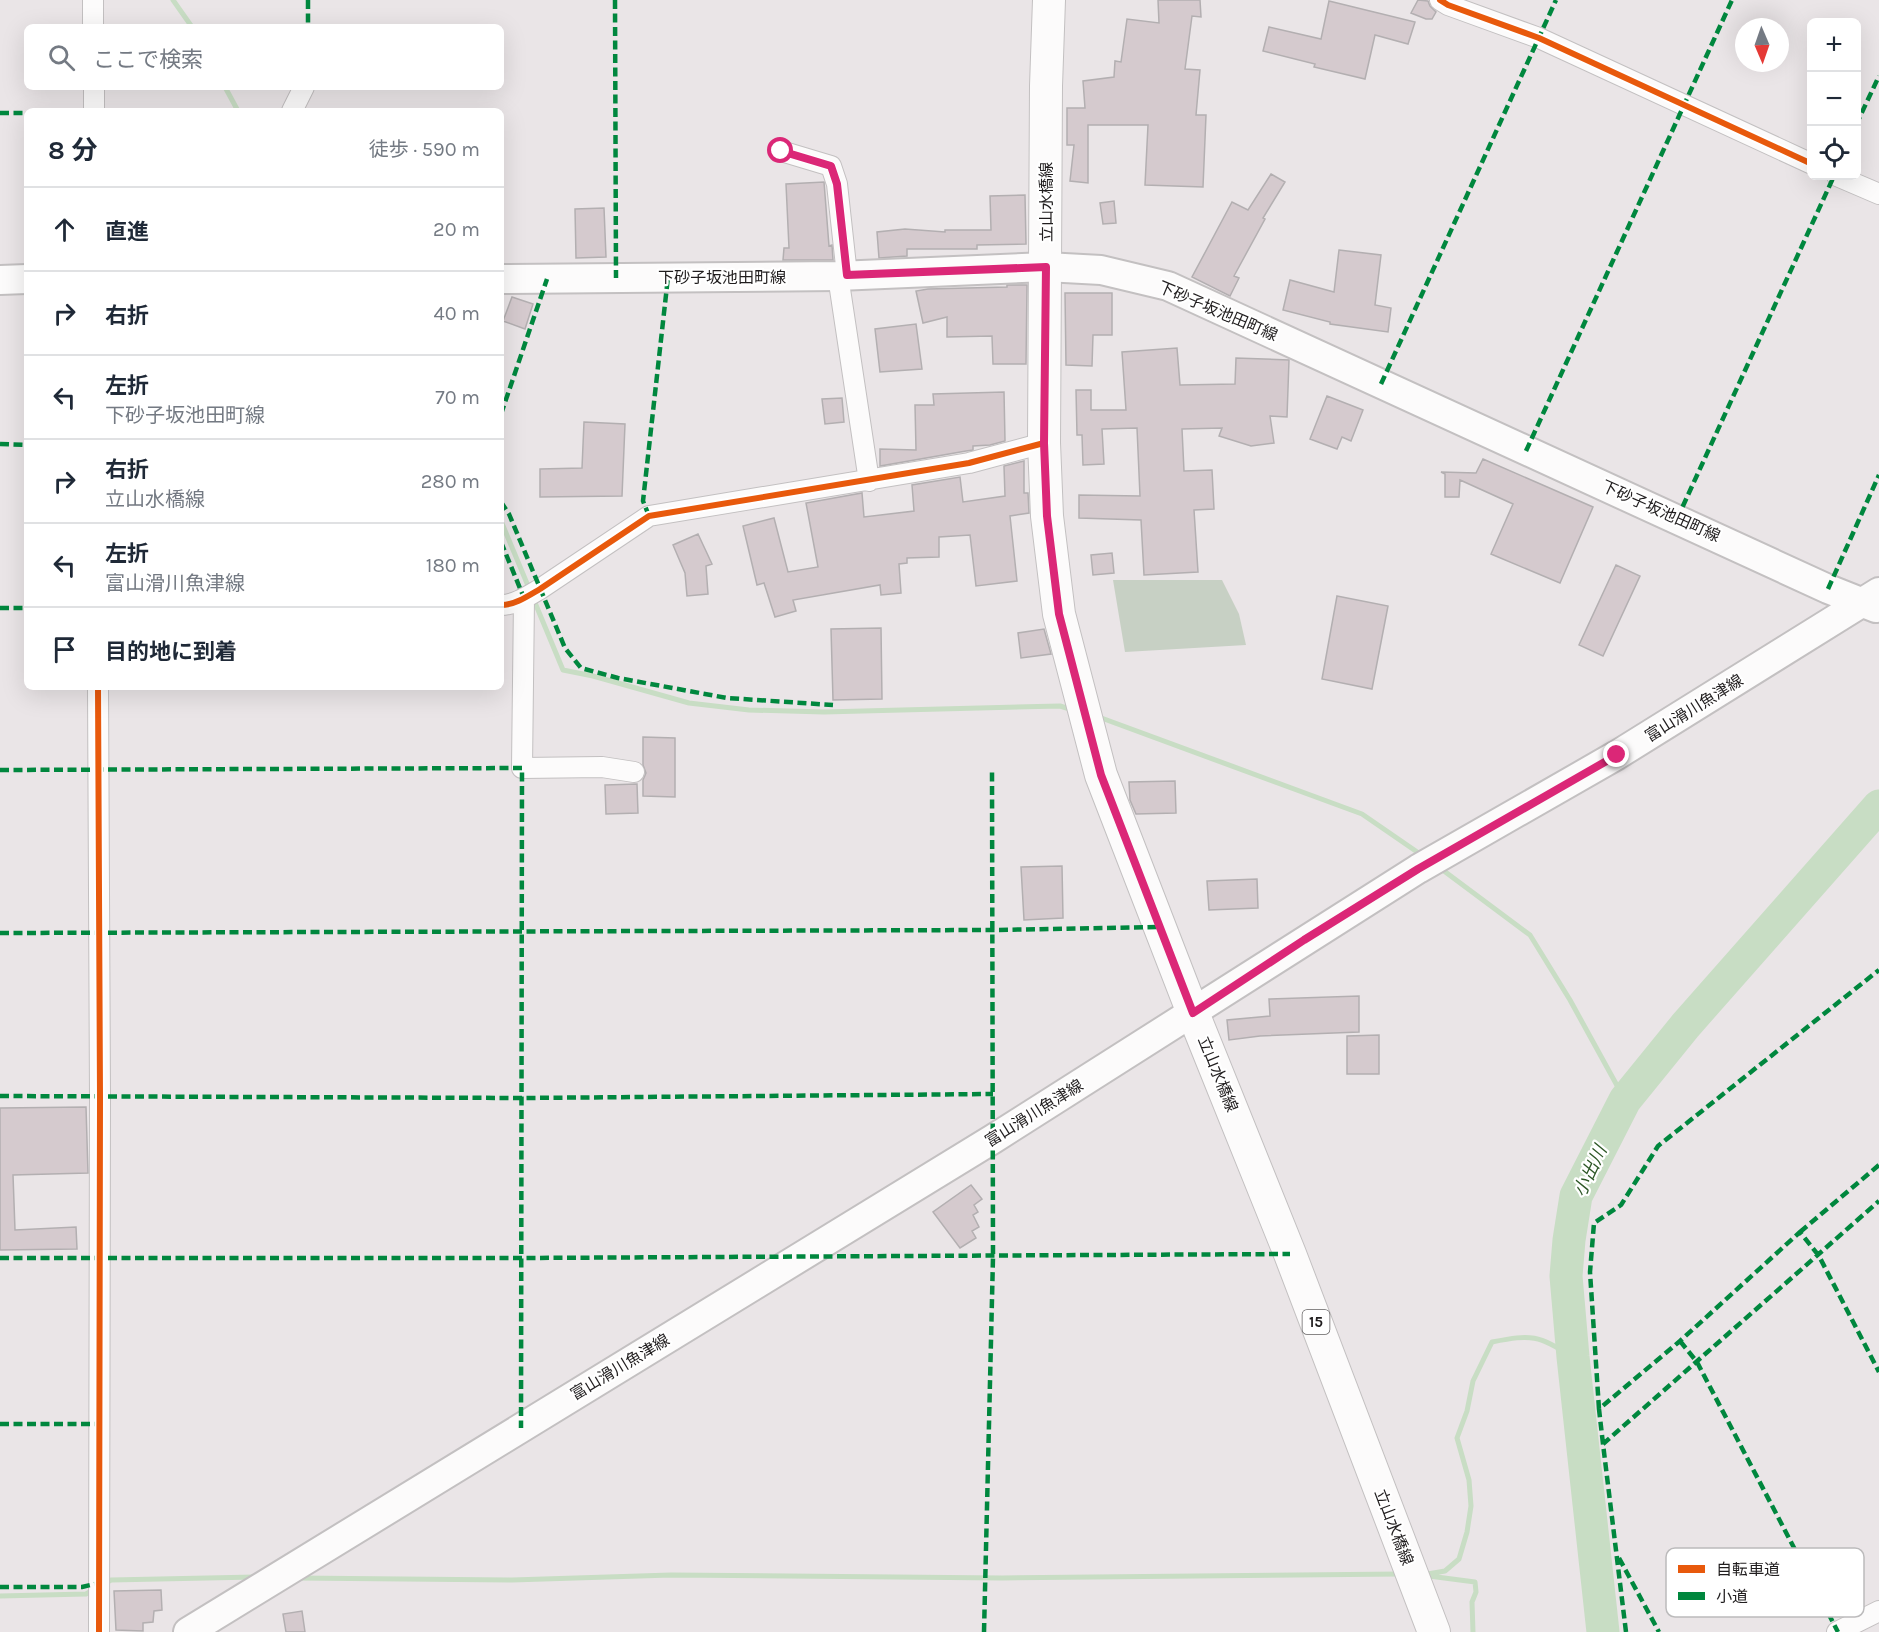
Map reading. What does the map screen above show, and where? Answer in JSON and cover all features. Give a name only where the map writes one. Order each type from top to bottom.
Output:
[{"type":"main road","name":"立山水橋線","points":[[1049,0],[1046,86],[1044,443],[1047,516],[1059,614],[1101,775],[1287,1247],[1434,1632]]},
{"type":"main road","name":"下砂子坂池田町線","points":[[504,279],[842,276],[1046,267],[1101,270],[1168,286],[1828,589],[1874,601]]},
{"type":"main road","points":[[0,279],[24,279]]},
{"type":"main road","name":"富山滑川魚津線","points":[[188,1632],[983,1146],[1418,869],[1617,755],[1874,601]]},
{"type":"street","points":[[93,0],[93,24]]},
{"type":"street","points":[[1440,0],[1448,5],[1539,38],[1807,162]]},
{"type":"street","points":[[94,90],[94,108]]},
{"type":"street","points":[[293,108],[302,90]]},
{"type":"street","points":[[781,151],[831,166],[837,184],[842,276],[868,481]]},
{"type":"street","points":[[1846,180],[1879,194]]},
{"type":"street","points":[[504,605],[524,598],[649,516],[969,463],[1044,443]]},
{"type":"street","points":[[524,598],[522,768],[602,766],[634,772]]},
{"type":"street","points":[[98,690],[99,1632]]},
{"type":"street","points":[[1838,1632],[1879,1611]]},
{"type":"shaded area","points":[[1113,580],[1222,580],[1239,614],[1246,645],[1125,652]]},
{"type":"building","points":[[1158,0],[1200,0],[1201,17],[1192,16],[1185,69],[1200,70],[1196,115],[1206,115],[1203,187],[1145,185],[1148,125],[1088,125],[1088,183],[1070,181],[1074,145],[1067,145],[1067,108],[1085,108],[1083,81],[1114,77],[1115,61],[1121,62],[1127,19],[1159,23]]},
{"type":"building","points":[[1418,0],[1428,1],[1436,12],[1432,19],[1411,13]]},
{"type":"building","points":[[1329,1],[1415,22],[1408,44],[1375,35],[1365,79],[1314,67],[1315,64],[1263,51],[1269,27],[1321,39]]},
{"type":"building","points":[[1271,174],[1285,182],[1263,218],[1265,219],[1234,276],[1239,278],[1230,296],[1192,277],[1232,202],[1248,210]]},
{"type":"building","points":[[824,182],[829,246],[832,245],[833,260],[783,260],[784,248],[789,248],[786,184]]},
{"type":"building","points":[[1025,195],[1026,244],[977,245],[977,249],[907,249],[907,256],[879,258],[877,232],[905,229],[945,232],[945,230],[991,230],[990,196]]},
{"type":"building","points":[[1114,201],[1116,223],[1103,224],[1100,203]]},
{"type":"building","points":[[604,208],[606,257],[576,258],[575,209]]},
{"type":"building","points":[[1339,250],[1381,255],[1375,305],[1391,308],[1388,332],[1330,324],[1330,322],[1283,310],[1290,280],[1334,292]]},
{"type":"building","points":[[1007,285],[1027,285],[1026,364],[993,364],[992,336],[947,337],[947,317],[923,323],[916,291],[1007,287]]},
{"type":"building","points":[[1065,293],[1112,293],[1112,335],[1093,335],[1092,366],[1066,365]]},
{"type":"building","points":[[512,297],[533,304],[525,329],[504,321]]},
{"type":"building","points":[[916,324],[922,369],[880,372],[875,329]]},
{"type":"building","points":[[1177,348],[1180,385],[1235,384],[1236,358],[1289,360],[1287,417],[1270,416],[1274,443],[1251,446],[1219,436],[1222,428],[1182,429],[1184,471],[1212,470],[1214,509],[1194,510],[1198,572],[1144,575],[1141,520],[1079,518],[1079,495],[1140,496],[1137,428],[1102,429],[1104,464],[1083,465],[1082,435],[1077,435],[1076,390],[1091,390],[1091,410],[1126,410],[1122,352]]},
{"type":"building","points":[[1004,392],[1005,441],[973,446],[973,450],[880,466],[880,449],[916,450],[915,405],[934,405],[933,394]]},
{"type":"building","points":[[1327,396],[1363,410],[1351,441],[1342,437],[1337,449],[1310,439]]},
{"type":"building","points":[[842,398],[844,422],[825,424],[822,399]]},
{"type":"building","points":[[584,422],[625,424],[622,496],[540,497],[540,469],[582,468]]},
{"type":"building","points":[[1483,459],[1593,507],[1560,583],[1491,554],[1513,504],[1460,480],[1459,497],[1445,497],[1445,474],[1441,472],[1476,473]]},
{"type":"building","points":[[1024,461],[1024,493],[1028,493],[1029,513],[1010,516],[1017,581],[976,586],[970,535],[939,537],[939,557],[907,558],[907,563],[899,564],[901,593],[881,595],[880,585],[793,600],[796,611],[775,617],[764,583],[757,585],[743,526],[774,518],[788,572],[818,567],[806,503],[862,493],[864,517],[914,511],[912,485],[960,477],[963,502],[1005,496],[1004,466]]},
{"type":"building","points":[[698,534],[712,564],[706,566],[708,594],[687,596],[685,573],[673,545]]},
{"type":"building","points":[[1112,553],[1114,573],[1093,575],[1091,555]]},
{"type":"building","points":[[1616,565],[1640,576],[1603,656],[1579,645]]},
{"type":"building","points":[[1337,596],[1388,606],[1372,689],[1322,679]]},
{"type":"building","points":[[881,628],[882,699],[833,700],[831,629]]},
{"type":"building","points":[[1044,629],[1051,654],[1021,658],[1018,633]]},
{"type":"building","points":[[643,737],[675,738],[675,797],[643,796],[643,780],[646,773],[643,765]]},
{"type":"building","points":[[1175,781],[1176,813],[1136,814],[1130,800],[1129,782]]},
{"type":"building","points":[[637,784],[638,813],[606,814],[605,785]]},
{"type":"building","points":[[1062,866],[1063,918],[1024,920],[1021,867]]},
{"type":"building","points":[[1257,879],[1258,908],[1209,910],[1207,881]]},
{"type":"building","points":[[1359,996],[1359,1032],[1260,1036],[1229,1040],[1227,1020],[1270,1016],[1269,999]]},
{"type":"building","points":[[1379,1035],[1379,1074],[1347,1074],[1347,1036]]},
{"type":"building","points":[[86,1107],[88,1173],[13,1175],[15,1230],[76,1227],[77,1249],[0,1250],[0,1108]]},
{"type":"building","points":[[971,1185],[982,1199],[974,1205],[978,1212],[973,1215],[979,1227],[972,1231],[976,1238],[960,1248],[933,1212]]},
{"type":"building","points":[[161,1590],[162,1610],[154,1611],[153,1622],[143,1623],[143,1631],[116,1630],[114,1591]]},
{"type":"building","points":[[302,1611],[305,1632],[286,1632],[283,1614]]},
{"type":"waterway","points":[[173,0],[190,24]]},
{"type":"waterway","points":[[227,90],[236,108]]},
{"type":"waterway","points":[[504,528],[563,670],[689,703],[749,710],[824,712],[1060,706],[1073,710]]},
{"type":"waterway","points":[[1096,716],[1362,814],[1423,856]]},
{"type":"waterway","name":"小出川","points":[[1603,1632],[1566,1276],[1576,1196],[1625,1100],[1685,1026],[1879,806]]},
{"type":"waterway","points":[[1440,868],[1530,935],[1570,1000],[1625,1100]]},
{"type":"waterway","points":[[1422,1575],[1445,1571],[1459,1559],[1467,1532],[1471,1506],[1469,1480],[1457,1438],[1467,1411],[1473,1381],[1492,1342],[1534,1338],[1551,1344],[1573,1357]]},
{"type":"waterway","points":[[297,1578],[512,1580],[671,1575],[1002,1578],[1401,1574]]},
{"type":"waterway","points":[[1429,1576],[1475,1582],[1476,1592],[1472,1602],[1473,1632]]},
{"type":"waterway","points":[[104,1584],[111,1580],[255,1577]]},
{"type":"waterway","points":[[0,1596],[86,1594],[93,1590]]},
{"type":"marked path","points":[[308,0],[308,24]]},
{"type":"marked path","points":[[615,0],[616,278]]},
{"type":"marked path","points":[[1381,384],[1556,0]]},
{"type":"marked path","points":[[1526,451],[1732,0]]},
{"type":"marked path","points":[[1861,114],[1879,76]]},
{"type":"marked path","points":[[0,113],[24,113]]},
{"type":"marked path","points":[[1677,519],[1832,180]]},
{"type":"marked path","points":[[649,516],[643,501],[668,277]]},
{"type":"marked path","points":[[504,405],[547,279]]},
{"type":"marked path","points":[[0,444],[24,445]]},
{"type":"marked path","points":[[1828,589],[1879,475]]},
{"type":"marked path","points":[[504,506],[565,648],[581,668],[618,678],[727,698],[833,705]]},
{"type":"marked path","points":[[504,549],[524,598]]},
{"type":"marked path","points":[[0,608],[24,608]]},
{"type":"marked path","points":[[0,770],[522,768],[521,1428]]},
{"type":"marked path","points":[[984,1632],[993,1257],[992,772]]},
{"type":"marked path","points":[[0,933],[992,930],[1161,927]]},
{"type":"marked path","points":[[1599,1409],[1590,1272],[1594,1223],[1621,1205],[1658,1146],[1879,970]]},
{"type":"marked path","points":[[0,1096],[522,1098],[993,1094]]},
{"type":"marked path","points":[[1800,1232],[1879,1165]]},
{"type":"marked path","points":[[1626,1632],[1603,1444],[1879,1201]]},
{"type":"marked path","points":[[1603,1444],[1599,1409],[1680,1341],[1800,1232],[1819,1256],[1879,1372]]},
{"type":"marked path","points":[[0,1258],[1290,1254]]},
{"type":"marked path","points":[[1680,1341],[1697,1362],[1794,1548]]},
{"type":"marked path","points":[[0,1424],[99,1424]]},
{"type":"marked path","points":[[1619,1558],[1659,1632]]},
{"type":"marked path","points":[[0,1587],[82,1587],[99,1583]]},
{"type":"marked path","points":[[1830,1617],[1838,1632]]},
{"type":"cycle path","points":[[1440,0],[1448,5],[1539,38],[1807,162]]},
{"type":"cycle path","points":[[781,151],[831,166],[837,184],[847,275]]},
{"type":"cycle path","points":[[504,605],[516,602],[540,589],[649,516],[969,463],[1044,443]]},
{"type":"cycle path","points":[[98,690],[99,1632]]},
{"type":"route","points":[[781,151],[831,166],[837,184],[847,275],[1046,267],[1044,443],[1047,516],[1059,614],[1101,775],[1193,1013],[1418,869],[1617,755]]}]
